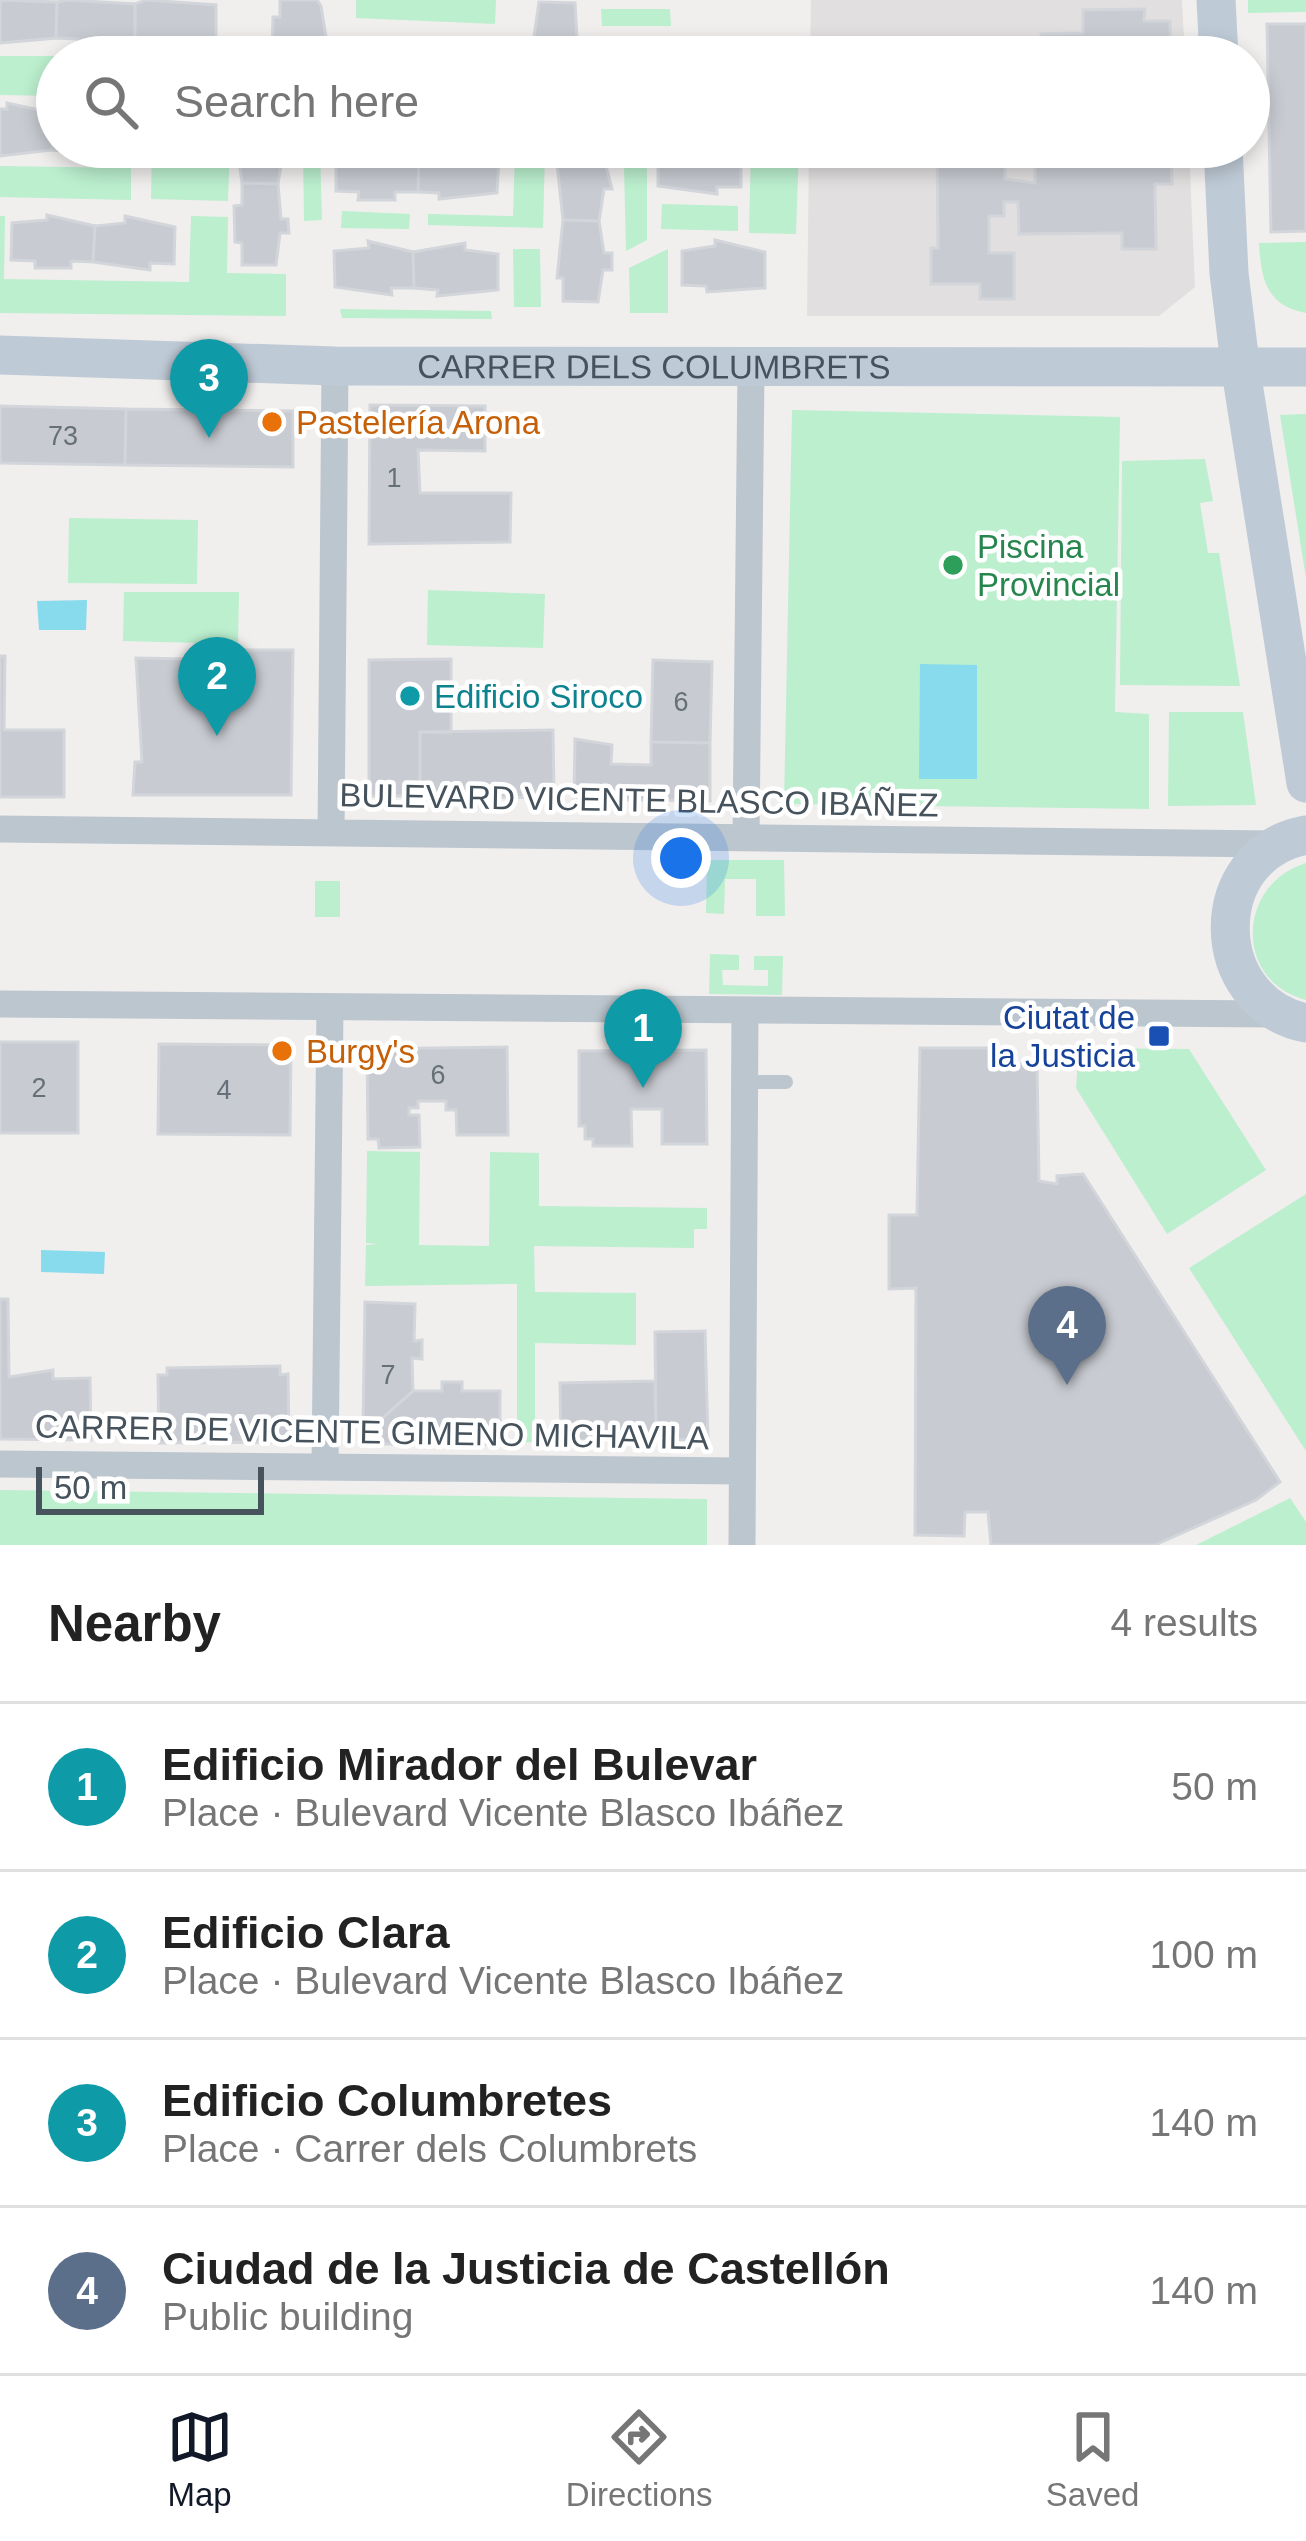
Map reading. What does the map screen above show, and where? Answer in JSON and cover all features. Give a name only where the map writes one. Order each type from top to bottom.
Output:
[{"type":"street","points":[[1216,0],[1218,36]]},
{"type":"street","points":[[1224,168],[1229,273],[1241,371],[1305,780],[1294,838],[1244,875],[1235,892],[1228,931],[1242,980],[1293,1018]]},
{"type":"street","name":"CARRER DELS COLUMBRETS","points":[[0,355],[335,365],[751,369],[1241,371],[1306,367]]},
{"type":"street","points":[[331,833],[335,365]]},
{"type":"street","points":[[746,836],[751,369]]},
{"type":"street","name":"BULEVARD VICENTE BLASCO IBÁÑEZ","points":[[0,830],[1294,838]]},
{"type":"street","points":[[0,1004],[1293,1018]]},
{"type":"street","points":[[326,1467],[330,1006]]},
{"type":"street","points":[[742,1545],[745,1010]]},
{"type":"street","name":"CARRER DE VICENTE GIMENO MICHAVILA","points":[[0,1464],[742,1471]]},
{"type":"lane","points":[[745,1082],[786,1082]]},
{"type":"shaded area","points":[[811,0],[1182,0],[1184,36],[810,36]]},
{"type":"shaded area","points":[[809,168],[1190,168],[1195,287],[1159,316],[807,316]]},
{"type":"green space","points":[[356,0],[496,0],[495,24],[356,18]]},
{"type":"green space","points":[[1248,0],[1306,0],[1306,12],[1248,13]]},
{"type":"green space","points":[[601,9],[670,9],[671,26],[602,26]]},
{"type":"green space","points":[[0,56],[36,56],[36,96],[0,95]]},
{"type":"green space","points":[[0,166],[131,168],[131,200],[0,197]]},
{"type":"green space","points":[[152,168],[229,168],[228,201],[151,199]]},
{"type":"green space","points":[[303,168],[321,168],[322,220],[304,221]]},
{"type":"green space","points":[[514,168],[545,168],[543,228],[428,225],[428,214],[513,216]]},
{"type":"green space","points":[[624,168],[647,168],[647,240],[626,251]]},
{"type":"green space","points":[[751,168],[798,168],[796,234],[749,233]]},
{"type":"green space","points":[[662,204],[738,206],[738,231],[661,229]]},
{"type":"green space","points":[[342,211],[410,214],[409,229],[341,228]]},
{"type":"green space","points":[[0,216],[5,216],[4,279],[189,282],[191,216],[228,217],[227,273],[286,274],[286,316],[0,313]]},
{"type":"green space","points":[[1306,242],[1306,313],[1275,298],[1262,269],[1259,243]]},
{"type":"green space","points":[[513,249],[540,249],[541,307],[514,307]]},
{"type":"green space","points":[[668,249],[668,313],[630,313],[629,268]]},
{"type":"green space","points":[[340,309],[491,311],[492,319],[342,318]]},
{"type":"green space","name":"Piscina Provincial","points":[[792,410],[1120,417],[1115,712],[1149,714],[1149,809],[784,804]]},
{"type":"green space","points":[[1306,414],[1306,578],[1280,415]]},
{"type":"green space","points":[[1205,459],[1213,501],[1200,503],[1208,553],[1219,553],[1240,686],[1120,685],[1122,461]]},
{"type":"green space","points":[[69,518],[198,520],[197,584],[68,583]]},
{"type":"green space","points":[[428,590],[545,594],[543,648],[427,645]]},
{"type":"green space","points":[[124,592],[239,592],[238,644],[123,641]]},
{"type":"green space","points":[[1169,712],[1243,712],[1256,805],[1168,806]]},
{"type":"green space","points":[[707,860],[784,860],[785,916],[756,916],[756,879],[725,879],[724,914],[706,913]]},
{"type":"green space","points":[[1306,863],[1306,1000],[1282,990],[1266,974],[1256,954],[1253,932],[1256,911],[1267,891],[1283,874]]},
{"type":"green space","points":[[315,881],[340,881],[340,917],[315,917]]},
{"type":"green space","points":[[710,954],[739,955],[739,970],[722,970],[723,985],[768,986],[768,970],[754,970],[754,956],[783,956],[782,995],[709,994]]},
{"type":"green space","points":[[1079,1048],[1189,1049],[1266,1170],[1167,1234],[1076,1088]]},
{"type":"green space","points":[[367,1151],[420,1152],[419,1245],[489,1246],[490,1152],[539,1153],[539,1206],[707,1208],[707,1229],[694,1229],[694,1248],[534,1246],[535,1292],[636,1293],[636,1345],[535,1343],[535,1442],[517,1443],[517,1284],[365,1286],[366,1245],[378,1244],[366,1243]]},
{"type":"green space","points":[[1306,1194],[1306,1451],[1189,1268]]},
{"type":"green space","points":[[0,1490],[707,1499],[707,1545],[0,1545]]},
{"type":"green space","points":[[1290,1498],[1306,1522],[1306,1545],[1196,1545]]},
{"type":"water","points":[[87,600],[86,630],[39,630],[37,601]]},
{"type":"water","points":[[920,664],[977,665],[977,779],[919,779]]},
{"type":"water","points":[[41,1250],[105,1252],[104,1274],[41,1272]]},
{"type":"building","points":[[0,0],[57,2],[56,36],[0,43]]},
{"type":"building","points":[[146,0],[216,5],[216,36],[135,36],[135,4]]},
{"type":"building","points":[[280,0],[317,0],[326,36],[272,36],[273,17],[280,17]]},
{"type":"building","points":[[57,2],[135,4],[135,36],[56,36]]},
{"type":"building","points":[[539,2],[575,3],[577,36],[534,36]]},
{"type":"building","points":[[1145,9],[1144,21],[1170,21],[1170,36],[1041,36],[1083,33],[1083,10]]},
{"type":"building","points":[[1267,24],[1306,24],[1306,231],[1271,232]]},
{"type":"building","points":[[7,103],[36,109],[36,152],[0,156],[0,109],[7,109]]},
{"type":"building","points":[[240,168],[281,168],[278,184],[242,183]]},
{"type":"building","points":[[336,168],[419,168],[418,192],[395,192],[395,200],[358,200],[359,192],[336,191]]},
{"type":"building","points":[[419,168],[498,168],[497,193],[439,199],[439,193],[418,192]]},
{"type":"building","points":[[557,168],[606,168],[612,189],[604,189],[599,221],[563,220]]},
{"type":"building","points":[[658,168],[741,168],[741,187],[717,187],[717,194],[658,186]]},
{"type":"building","points":[[937,168],[1005,168],[1005,179],[1035,183],[1035,168],[1172,168],[1172,184],[1155,184],[1156,249],[1122,249],[1122,233],[1019,234],[1018,202],[1004,202],[1004,216],[989,216],[989,253],[1014,253],[1014,299],[980,299],[980,284],[931,284],[931,248],[938,248]]},
{"type":"building","points":[[242,183],[278,184],[281,219],[288,219],[289,233],[280,233],[276,265],[242,265],[242,243],[235,242],[234,206],[242,205]]},
{"type":"building","points":[[47,215],[95,226],[93,262],[71,261],[71,268],[35,268],[35,261],[11,260],[12,223],[47,220]]},
{"type":"building","points":[[125,216],[175,227],[174,264],[150,263],[150,270],[93,262],[95,226],[125,223]]},
{"type":"building","points":[[563,220],[599,221],[604,253],[612,253],[612,270],[603,270],[598,302],[563,301],[563,278],[557,278]]},
{"type":"building","points":[[715,240],[765,252],[765,288],[707,292],[706,286],[682,285],[682,251],[715,246]]},
{"type":"building","points":[[368,241],[413,252],[414,288],[391,288],[392,295],[335,287],[334,251],[369,248]]},
{"type":"building","points":[[465,243],[465,250],[498,254],[498,290],[437,296],[438,290],[414,288],[413,252]]},
{"type":"building","points":[[370,405],[485,406],[485,451],[418,450],[420,493],[511,493],[510,542],[369,544]]},
{"type":"building","points":[[0,406],[126,409],[125,465],[0,463]]},
{"type":"building","points":[[126,409],[293,411],[293,467],[125,465]]},
{"type":"building","points":[[246,650],[293,650],[291,795],[133,795],[135,762],[142,762],[136,658],[190,659],[192,666],[210,666],[212,709],[223,710],[226,666],[247,667]]},
{"type":"building","points":[[0,656],[5,656],[4,730],[64,730],[64,797],[0,797]]},
{"type":"building","name":"Edificio Siroco","points":[[451,659],[451,733],[420,732],[420,796],[369,796],[369,660]]},
{"type":"building","points":[[653,660],[712,662],[710,743],[651,742]]},
{"type":"building","name":"Edificio Siroco","points":[[553,730],[554,798],[420,796],[420,732]]},
{"type":"building","points":[[575,739],[612,745],[611,764],[651,765],[651,742],[710,743],[710,801],[574,799]]},
{"type":"building","points":[[0,1042],[78,1042],[78,1133],[0,1133]]},
{"type":"building","points":[[159,1044],[291,1045],[290,1135],[158,1134]]},
{"type":"building","points":[[507,1047],[508,1135],[457,1135],[456,1110],[446,1110],[446,1101],[418,1101],[418,1108],[409,1108],[409,1115],[419,1115],[420,1147],[379,1148],[378,1139],[368,1139],[367,1049]]},
{"type":"building","points":[[920,1048],[992,1048],[992,1063],[1037,1064],[1039,1181],[1057,1184],[1057,1176],[1083,1174],[1280,1482],[1256,1500],[1155,1545],[991,1545],[988,1512],[965,1512],[964,1536],[915,1535],[916,1288],[889,1289],[889,1215],[917,1215]]},
{"type":"building","points":[[706,1050],[707,1144],[662,1144],[662,1109],[631,1109],[632,1146],[593,1146],[593,1139],[585,1139],[585,1126],[579,1126],[579,1051]]},
{"type":"building","points":[[0,1299],[8,1299],[9,1377],[53,1370],[53,1379],[90,1378],[91,1440],[0,1439]]},
{"type":"building","points":[[365,1302],[415,1304],[414,1341],[422,1340],[422,1359],[412,1358],[413,1391],[377,1423],[363,1423]]},
{"type":"building","points":[[705,1331],[708,1439],[656,1440],[655,1332]]},
{"type":"building","points":[[280,1366],[280,1375],[288,1374],[289,1442],[159,1443],[158,1375],[167,1375],[167,1368]]},
{"type":"building","points":[[655,1381],[656,1440],[561,1441],[560,1383]]},
{"type":"building","points":[[442,1382],[462,1382],[462,1391],[500,1391],[500,1444],[377,1444],[377,1423],[413,1391],[442,1391]]},
{"type":"place","name":"Pastelería Arona","points":[[272,422]]},
{"type":"place","name":"Edificio Columbretes","points":[[209,438]]},
{"type":"place","name":"Piscina Provincial","points":[[953,565]]},
{"type":"place","name":"Edificio Siroco","points":[[410,696]]},
{"type":"place","name":"Edificio Clara","points":[[217,736]]},
{"type":"place","name":"Ciutat de la Justicia","points":[[1159,1036]]},
{"type":"place","name":"Burgy's","points":[[282,1051]]},
{"type":"place","name":"Edificio Mirador del Bulevar","points":[[643,1088]]},
{"type":"place","name":"Ciudad de la Justicia de Castellón","points":[[1067,1385]]}]
